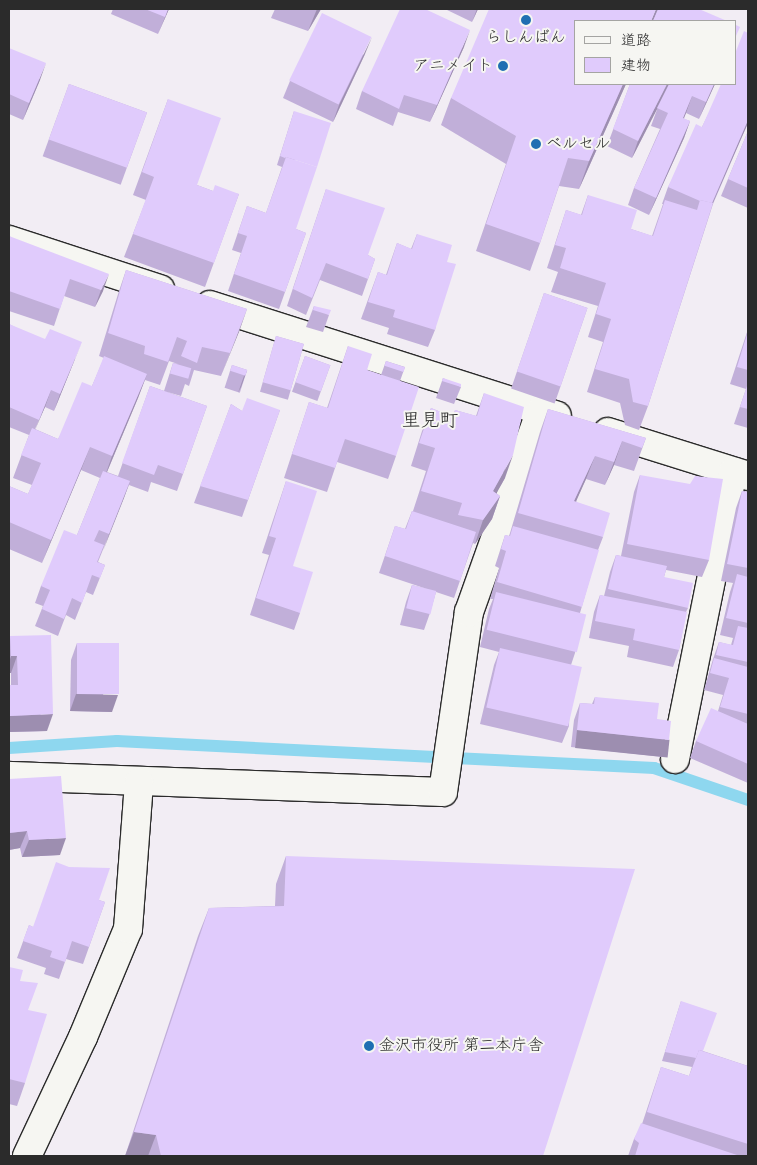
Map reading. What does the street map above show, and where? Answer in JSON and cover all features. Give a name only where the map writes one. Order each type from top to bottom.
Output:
[{"type":"street","points":[[9,240],[741,474],[675,759]]},
{"type":"street","points":[[9,776],[444,792],[451,730],[469,612],[541,410]]},
{"type":"street","points":[[27,1156],[83,1037],[128,930],[139,782]]},
{"type":"building","points":[[145,9],[168,9],[165,17]]},
{"type":"building","points":[[400,9],[425,9],[470,30],[437,105],[404,95],[399,109],[362,91]]},
{"type":"building","name":"ベルセル","points":[[489,9],[656,9],[651,20],[574,20],[574,85],[623,85],[589,161],[568,158],[540,243],[486,224],[516,136],[451,98]]},
{"type":"building","points":[[658,9],[699,9],[725,20],[653,20]]},
{"type":"building","points":[[322,13],[371,37],[339,105],[289,80]]},
{"type":"building","points":[[744,31],[748,33],[748,120],[712,203],[700,201],[668,187],[696,124],[702,127],[721,85],[737,85],[737,48]]},
{"type":"building","points":[[9,48],[46,63],[29,103],[9,94]]},
{"type":"building","points":[[69,84],[147,112],[127,168],[49,139]]},
{"type":"building","points":[[630,85],[666,85],[638,141],[613,129]]},
{"type":"building","points":[[668,85],[714,85],[706,102],[692,96],[683,118],[690,121],[656,198],[634,188],[668,113],[657,108]]},
{"type":"building","points":[[168,99],[221,118],[197,185],[213,191],[215,185],[239,194],[214,263],[133,234],[154,177],[142,172]]},
{"type":"building","points":[[294,111],[331,123],[317,167],[280,156]]},
{"type":"building","points":[[748,131],[748,188],[728,179]]},
{"type":"building","points":[[286,157],[317,167],[296,229],[306,233],[285,292],[234,274],[247,236],[238,233],[247,206],[266,213]]},
{"type":"building","points":[[326,189],[385,208],[368,255],[375,259],[368,279],[326,263],[312,298],[293,289]]},
{"type":"building","points":[[588,195],[637,210],[631,229],[653,236],[665,200],[697,210],[700,200],[713,203],[648,406],[633,402],[629,379],[595,369],[611,319],[596,314],[606,283],[560,268],[566,248],[555,245],[566,210],[582,215]]},
{"type":"building","points":[[417,234],[452,245],[447,262],[456,264],[435,330],[393,317],[395,310],[368,302],[378,272],[387,275],[397,243],[412,249]]},
{"type":"building","points":[[9,236],[109,274],[101,290],[70,279],[60,309],[9,291]]},
{"type":"building","points":[[126,270],[247,309],[230,353],[202,347],[197,363],[181,356],[187,341],[177,337],[168,362],[144,354],[145,346],[108,333]]},
{"type":"building","points":[[544,293],[587,308],[560,386],[517,371]]},
{"type":"building","points":[[314,306],[331,310],[329,315],[313,310]]},
{"type":"building","points":[[9,324],[45,339],[50,329],[82,342],[60,394],[51,390],[39,420],[9,407]]},
{"type":"building","points":[[748,331],[748,370],[737,367]]},
{"type":"building","points":[[276,336],[304,344],[291,390],[263,382]]},
{"type":"building","points":[[348,346],[372,354],[367,370],[419,387],[396,456],[345,439],[335,468],[292,454],[309,402],[328,408]]},
{"type":"building","points":[[104,356],[147,374],[112,456],[90,447],[51,540],[9,522],[9,486],[28,494],[41,463],[21,455],[32,428],[58,439],[82,382],[92,386]]},
{"type":"building","points":[[305,356],[330,365],[321,392],[295,382]]},
{"type":"building","points":[[386,361],[405,367],[403,372],[384,366]]},
{"type":"building","points":[[173,363],[191,368],[188,379],[170,374]]},
{"type":"building","points":[[232,365],[247,370],[245,376],[230,371]]},
{"type":"building","points":[[443,378],[461,384],[461,387],[442,381]]},
{"type":"building","points":[[748,383],[748,409],[740,407]]},
{"type":"building","points":[[150,386],[207,406],[183,474],[158,465],[154,475],[122,463]]},
{"type":"building","points":[[484,393],[524,407],[513,455],[493,491],[500,496],[483,520],[458,515],[462,503],[421,491],[435,448],[419,443],[431,408],[454,417],[455,410],[477,416]]},
{"type":"building","points":[[247,398],[280,410],[248,500],[200,486],[231,404],[242,411]]},
{"type":"building","points":[[548,409],[646,438],[642,448],[622,441],[614,462],[595,456],[574,501],[610,513],[603,537],[518,513]]},
{"type":"building","points":[[103,471],[130,481],[109,534],[99,530],[94,541],[104,545],[97,562],[105,565],[100,578],[92,575],[82,603],[72,598],[64,619],[42,609],[50,590],[41,586],[64,530],[77,535]]},
{"type":"building","points":[[640,475],[690,484],[695,476],[723,479],[709,560],[627,544]]},
{"type":"building","points":[[286,481],[317,491],[293,566],[313,572],[300,613],[256,598],[276,538],[269,536]]},
{"type":"building","points":[[742,491],[748,492],[748,568],[727,564]]},
{"type":"building","points":[[412,511],[476,532],[460,581],[385,556],[395,526],[406,529]]},
{"type":"building","points":[[513,526],[599,550],[582,607],[497,582],[506,551],[501,549],[505,535],[510,536]]},
{"type":"building","points":[[616,555],[667,566],[664,577],[693,583],[688,608],[608,589]]},
{"type":"building","points":[[737,574],[748,577],[748,623],[726,618]]},
{"type":"building","points":[[412,585],[436,591],[430,614],[406,608]]},
{"type":"building","points":[[496,592],[586,614],[577,652],[487,630]]},
{"type":"building","points":[[600,595],[687,612],[679,650],[633,640],[635,629],[595,621]]},
{"type":"building","points":[[738,626],[748,628],[748,662],[716,655],[719,642],[733,645]]},
{"type":"building","points":[[51,635],[53,714],[10,716],[10,685],[18,685],[17,656],[11,656],[10,636]]},
{"type":"building","points":[[77,643],[119,643],[119,694],[77,694]]},
{"type":"building","points":[[500,648],[582,667],[568,726],[486,707]]},
{"type":"building","points":[[714,658],[748,667],[748,714],[720,707],[729,678],[710,673]]},
{"type":"building","points":[[595,697],[659,703],[657,719],[671,721],[669,740],[577,730],[580,703],[594,704]]},
{"type":"building","points":[[711,708],[748,724],[748,764],[696,741]]},
{"type":"building","points":[[61,776],[66,838],[29,840],[27,831],[9,833],[9,779]]},
{"type":"building","name":"金沢市役所 第二本庁舎","points":[[286,856],[635,869],[543,1156],[161,1156],[156,1135],[134,1132],[209,908],[284,906]]},
{"type":"building","points":[[56,862],[69,867],[110,868],[99,900],[105,902],[89,947],[72,941],[65,962],[50,957],[52,951],[23,941],[29,925],[33,927]]},
{"type":"building","points":[[9,967],[23,970],[20,981],[38,983],[28,1010],[47,1014],[25,1083],[9,1079]]},
{"type":"building","points":[[681,1001],[717,1013],[703,1051],[699,1050],[696,1058],[665,1052]]},
{"type":"building","points":[[699,1050],[748,1066],[748,1144],[647,1112],[661,1067],[689,1076]]},
{"type":"building","points":[[641,1123],[740,1156],[635,1156],[639,1143],[634,1139]]},
{"type":"waterway","points":[[9,748],[117,741],[654,768],[748,800]]},
{"type":"place","name":"らしんばん","points":[[526,20]]},
{"type":"place","name":"アニメイト","points":[[503,66]]},
{"type":"place","name":"ベルセル","points":[[536,144]]},
{"type":"place","name":"金沢市役所 第二本庁舎","points":[[369,1046]]},
{"type":"district","name":"里見町","points":[[430,421]]}]
